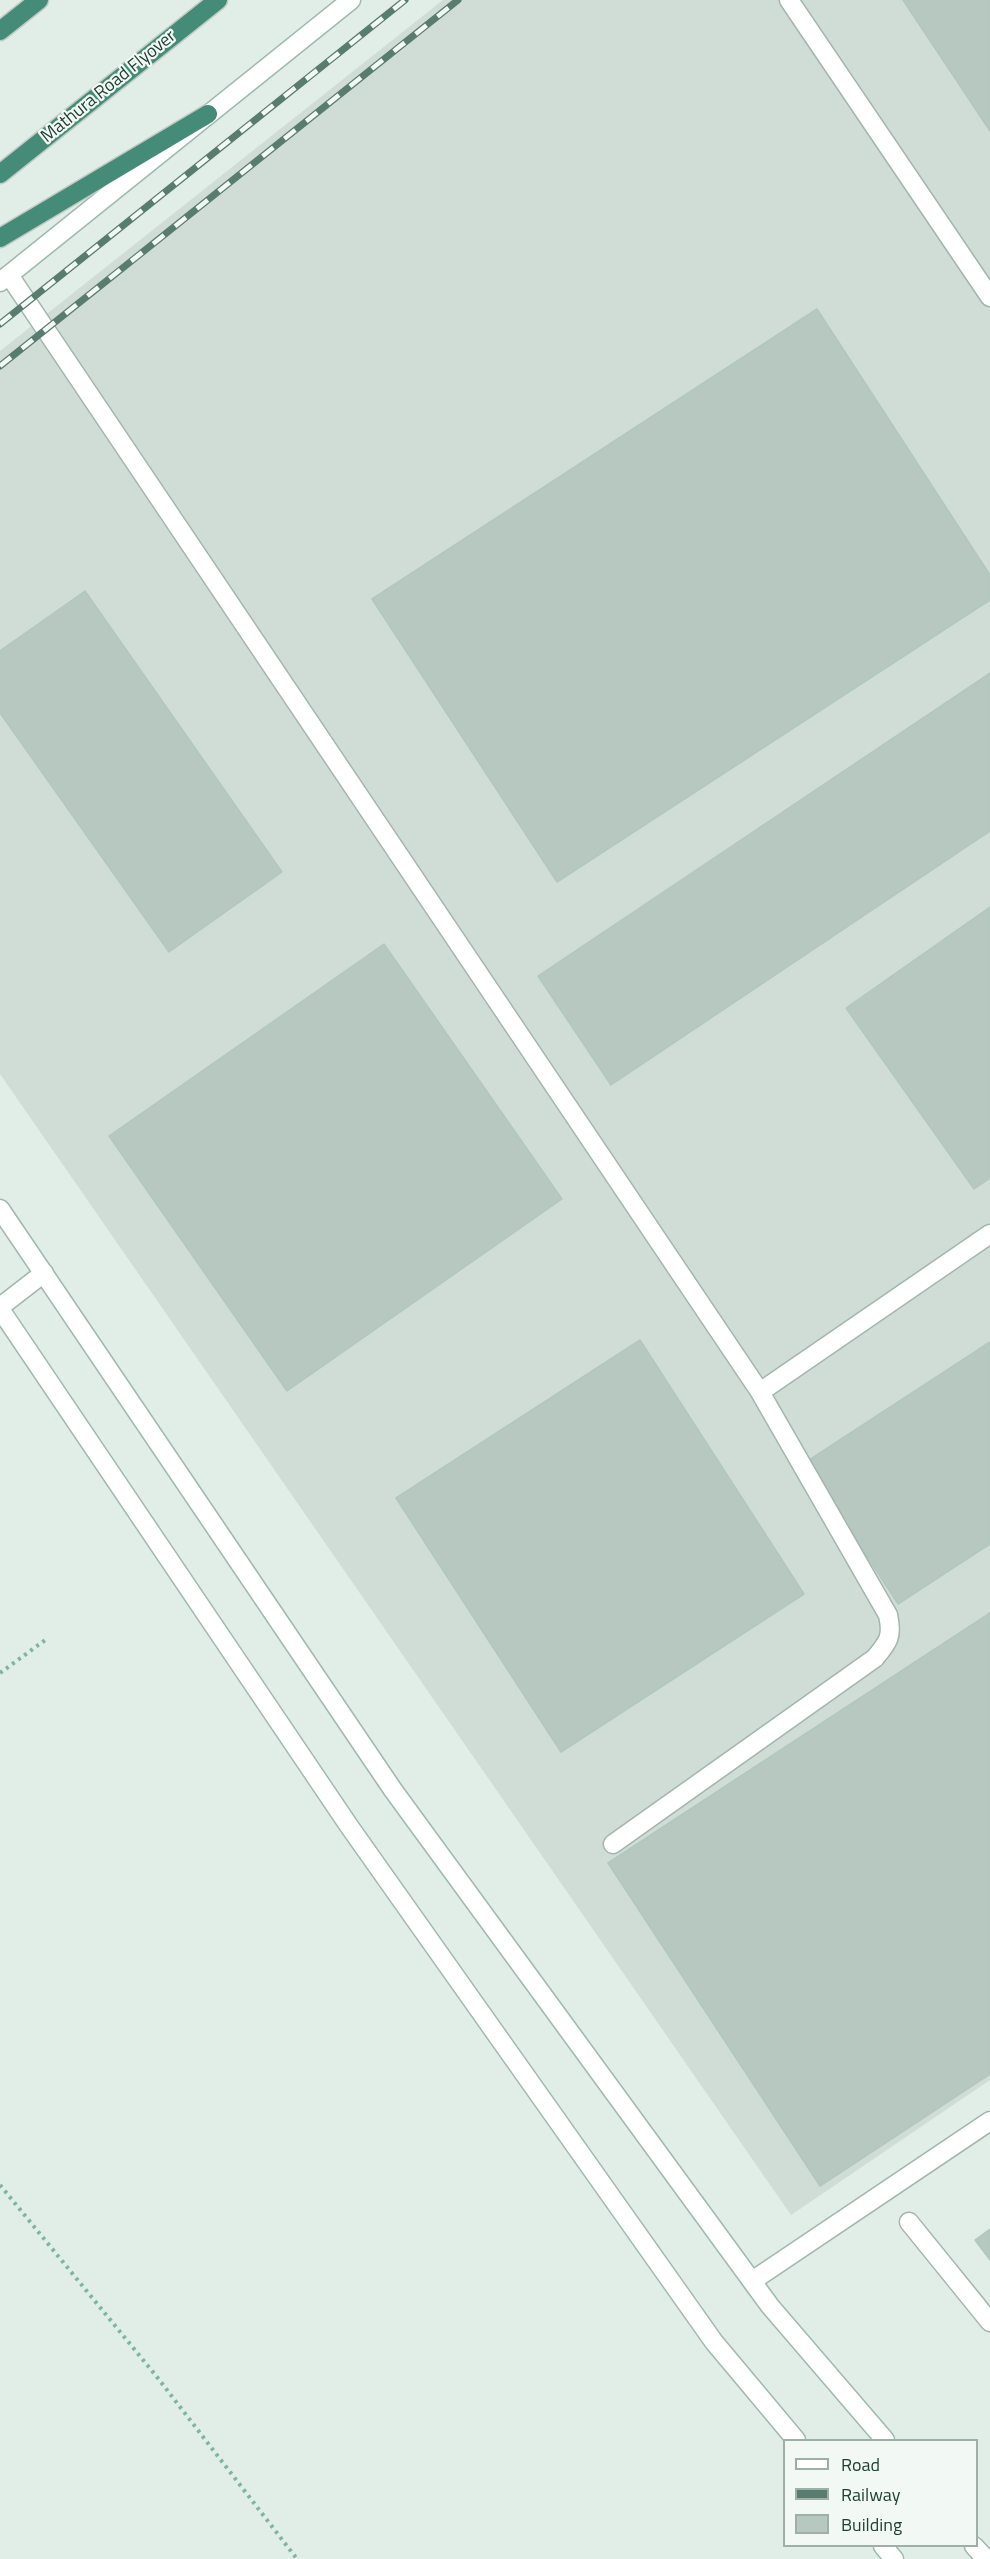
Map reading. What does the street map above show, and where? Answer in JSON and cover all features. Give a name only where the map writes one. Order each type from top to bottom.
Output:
[{"type":"highway","points":[[0,31],[39,0]]},
{"type":"highway","name":"Mathura Road Flyover","points":[[0,174],[218,0]]},
{"type":"highway","points":[[0,238],[208,114]]},
{"type":"main road","points":[[351,0],[5,278],[760,1392],[888,1615],[892,1631],[886,1644],[874,1658],[613,1844]]},
{"type":"main road","points":[[789,0],[990,297]]},
{"type":"main road","points":[[1,1214],[44,1273],[393,1790],[752,2281],[884,2439]]},
{"type":"main road","points":[[760,1392],[990,1234]]},
{"type":"main road","points":[[44,1273],[0,1308],[349,1826],[714,2342],[795,2439]]},
{"type":"main road","points":[[752,2281],[990,2121]]},
{"type":"main road","points":[[909,2222],[990,2322]]},
{"type":"main road","points":[[884,2547],[894,2559]]},
{"type":"main road","points":[[975,2547],[986,2559]]},
{"type":"path","points":[[0,1673],[48,1638]]},
{"type":"path","points":[[0,2185],[157,2377],[297,2559]]},
{"type":"shaded area","points":[[443,0],[990,0],[990,2080],[791,2215],[0,1074],[0,351]]},
{"type":"building","points":[[903,0],[990,0],[990,131]]},
{"type":"building","points":[[817,309],[990,575],[990,600],[557,882],[372,599]]},
{"type":"building","points":[[85,591],[282,872],[169,952],[0,713],[0,651]]},
{"type":"building","points":[[990,673],[990,831],[611,1085],[538,976]]},
{"type":"building","points":[[990,907],[990,1178],[974,1189],[846,1008]]},
{"type":"building","points":[[384,944],[562,1199],[287,1391],[109,1136]]},
{"type":"building","points":[[640,1340],[804,1594],[561,1752],[396,1498]]},
{"type":"building","points":[[990,1342],[990,1544],[898,1604],[806,1462]]},
{"type":"building","points":[[990,1613],[990,2074],[820,2186],[608,1863]]},
{"type":"building","points":[[990,2229],[990,2260],[975,2240]]},
{"type":"railway","points":[[0,324],[405,0]]},
{"type":"railway","points":[[0,366],[458,0]]}]
